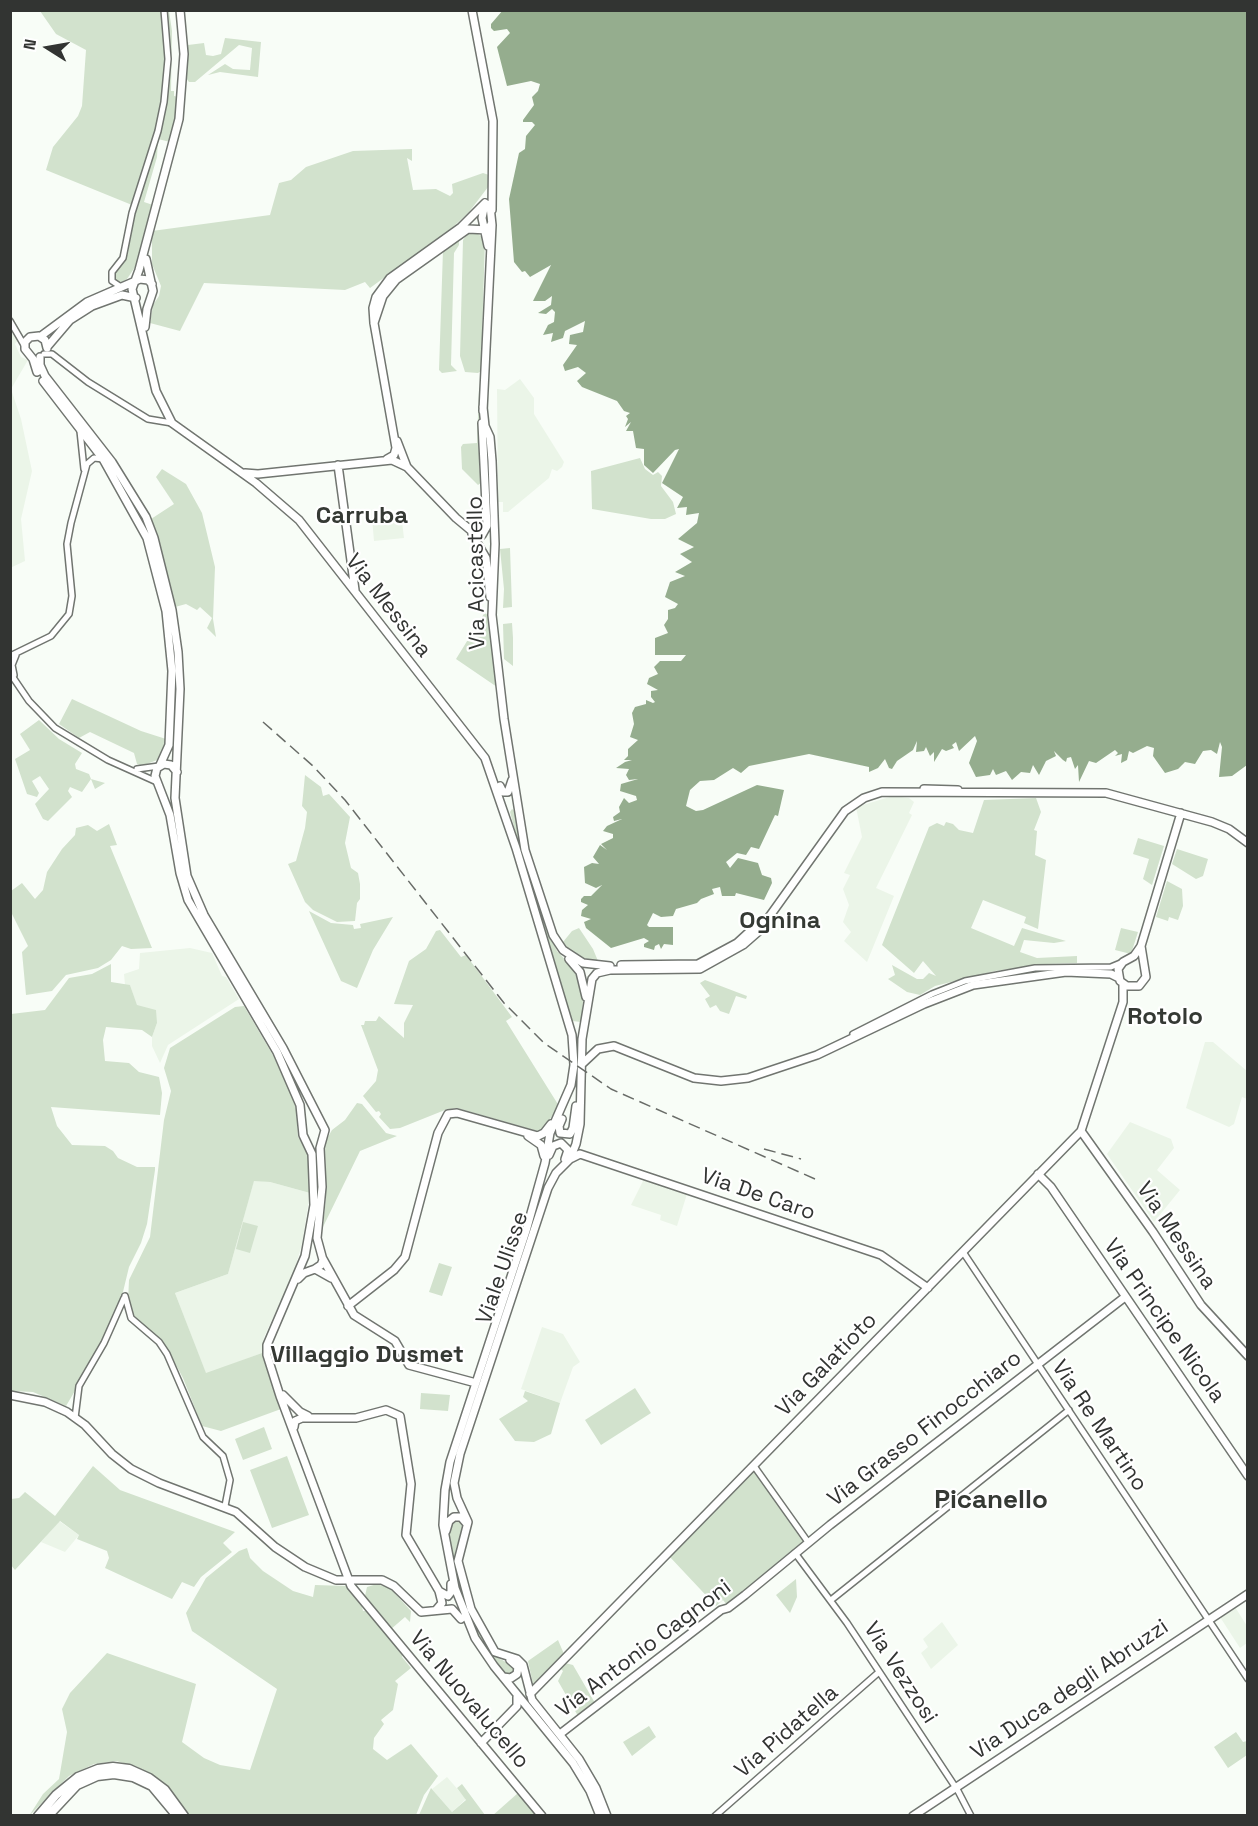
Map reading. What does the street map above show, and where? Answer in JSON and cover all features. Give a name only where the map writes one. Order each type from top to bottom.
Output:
[{"type":"highway","points":[[38,1815],[61,1790],[78,1777],[98,1769],[113,1767],[129,1769],[149,1778],[165,1790],[184,1815]]},
{"type":"highway","points":[[48,1815],[77,1785],[97,1776],[114,1774],[133,1777],[152,1786],[177,1815]]},
{"type":"main road","points":[[172,423],[156,391],[131,283],[143,262],[181,108],[184,54],[180,10]]},
{"type":"main road","points":[[472,10],[491,104],[494,139],[489,257]]},
{"type":"main road","points":[[489,257],[482,215],[493,172]]},
{"type":"main road","points":[[485,203],[490,206],[492,217],[490,229],[485,233]]},
{"type":"main road","points":[[257,478],[387,459],[395,454],[394,436],[374,323],[374,303],[384,284],[461,227],[485,203]]},
{"type":"main road","points":[[374,323],[379,303],[391,285],[471,228],[485,233]]},
{"type":"main road","name":"Via Acicastello","points":[[465,525],[478,535],[485,531],[483,407],[489,257]]},
{"type":"main road","points":[[143,262],[152,284],[152,294],[147,309],[146,350]]},
{"type":"main road","points":[[143,262],[157,288],[147,309]]},
{"type":"main road","points":[[152,284],[146,279],[131,283],[81,305],[40,336],[30,336],[24,345],[40,377],[103,459],[144,531],[166,611],[173,690],[169,745],[155,774],[170,815],[185,891],[209,939],[277,1053],[300,1105],[304,1134],[312,1154],[315,1183],[313,1212],[304,1256],[293,1286],[267,1341],[267,1355],[348,1581]]},
{"type":"main road","points":[[31,357],[44,353],[63,327],[79,314],[126,294],[145,299],[152,294]]},
{"type":"main road","points":[[114,298],[126,298],[133,302],[141,324]]},
{"type":"main road","points":[[40,336],[45,340],[40,365],[45,376],[112,462],[146,517],[154,538],[172,610],[178,652],[180,689],[175,798],[193,894],[283,1048],[309,1103],[325,1130],[317,1238],[321,1265],[302,1275],[293,1286]]},
{"type":"main road","name":"Via Acicastello","points":[[483,407],[485,426],[490,433],[495,544],[492,615],[519,810]]},
{"type":"main road","name":"Via Messina","points":[[172,423],[238,469],[257,478],[299,520],[485,758],[516,848],[572,1035],[574,1065],[572,1085]]},
{"type":"main road","points":[[483,456],[484,434],[490,433]]},
{"type":"main road","points":[[394,436],[407,467],[465,525],[478,542],[486,558],[492,615]]},
{"type":"main road","points":[[387,459],[407,467]]},
{"type":"main road","points":[[338,465],[353,585],[357,594]]},
{"type":"main road","points":[[159,766],[171,765],[177,774]]},
{"type":"main road","points":[[492,774],[498,779],[502,790],[506,792],[511,789],[512,770]]},
{"type":"main road","points":[[158,783],[171,785],[177,774]]},
{"type":"main road","points":[[572,1085],[568,1106],[559,1126],[560,1134],[565,1136],[573,1128],[583,1061],[582,1039],[592,979],[601,971],[694,970],[750,940],[838,811],[861,794],[890,787],[973,792],[1093,791],[1142,801],[1220,825],[1248,843]]},
{"type":"main road","points":[[516,848],[517,838],[507,810],[511,806],[519,810],[525,850],[553,935],[560,951],[580,972],[587,1005]]},
{"type":"main road","points":[[1081,1131],[1124,1002],[1134,987],[1142,984],[1146,977],[1141,946],[1181,813]]},
{"type":"main road","points":[[553,935],[574,959],[591,966],[706,963]]},
{"type":"main road","points":[[1124,1002],[1118,969],[1141,946]]},
{"type":"main road","points":[[1130,958],[1142,962]]},
{"type":"main road","points":[[583,1061],[598,1049],[614,1046],[678,1073],[721,1081],[763,1075],[798,1063],[922,1002],[963,988],[1010,978],[1066,972],[1111,974],[1134,987]]},
{"type":"main road","points":[[570,1159],[578,1154],[585,1155],[580,1124],[580,1080]]},
{"type":"main road","points":[[348,1306],[394,1270],[405,1257],[438,1133],[448,1114],[456,1113],[517,1131],[542,1135],[563,1108],[572,1085]]},
{"type":"main road","name":"Viale Ulisse","points":[[563,1108],[550,1133],[544,1166],[526,1231],[446,1480],[443,1513],[444,1539],[461,1609],[475,1638],[502,1677],[573,1763],[600,1815]]},
{"type":"main road","points":[[304,1134],[305,1124],[310,1120],[323,1124]]},
{"type":"main road","points":[[570,1159],[580,1124]]},
{"type":"main road","points":[[517,1131],[541,1145],[544,1166]]},
{"type":"main road","name":"Via Messina","points":[[1081,1131],[1153,1232],[1201,1305],[1248,1356]]},
{"type":"main road","name":"Via Galatioto","points":[[530,1694],[1081,1131]]},
{"type":"main road","points":[[304,1134],[312,1142],[323,1137]]},
{"type":"main road","points":[[544,1166],[553,1146],[563,1143],[568,1152],[559,1169]]},
{"type":"main road","name":"Via De Caro","points":[[585,1155],[881,1255],[928,1288]]},
{"type":"main road","name":"Viale Ulisse","points":[[468,1526],[454,1489],[457,1463],[548,1188],[559,1169],[570,1159]]},
{"type":"main road","name":"Via Principe Nicola","points":[[1038,1174],[1051,1187],[1248,1476]]},
{"type":"main road","points":[[304,1256],[312,1250],[321,1256],[348,1306],[358,1318],[395,1341],[406,1361],[413,1367],[476,1383]]},
{"type":"main road","points":[[304,1256],[305,1264],[333,1280]]},
{"type":"main road","name":"Via Grasso Finocchiaro","points":[[749,1592],[808,1542],[1125,1297]]},
{"type":"main road","points":[[276,1382],[285,1398],[300,1412],[310,1417]]},
{"type":"main road","points":[[10,1395],[36,1400],[75,1418],[85,1425],[112,1454],[144,1477],[225,1506],[245,1518],[294,1561],[327,1578],[348,1581],[386,1581],[418,1610],[455,1610],[468,1633],[475,1638]]},
{"type":"main road","points":[[294,1427],[297,1419],[310,1417],[356,1418],[386,1410],[397,1413],[401,1419],[411,1484],[411,1505],[405,1534],[439,1591],[442,1603],[434,1611]]},
{"type":"main road","points":[[444,1539],[451,1518],[461,1517],[468,1526],[458,1557],[462,1582],[484,1636],[518,1669],[514,1677],[502,1677]]},
{"type":"main road","points":[[313,1570],[337,1575],[344,1565]]},
{"type":"main road","points":[[439,1591],[446,1596],[451,1592],[450,1570]]},
{"type":"main road","name":"Via Nuovalucello","points":[[348,1581],[542,1815]]},
{"type":"main road","name":"Via Antonio Cagnoni","points":[[560,1734],[721,1610],[728,1608],[749,1592]]},
{"type":"main road","name":"Via Duca degli Abruzzi","points":[[913,1815],[1248,1594]]},
{"type":"main road","points":[[500,1654],[521,1662],[530,1694],[587,1773],[607,1815]]},
{"type":"main road","points":[[481,1743],[517,1706],[519,1702],[515,1692]]},
{"type":"street","points":[[131,283],[113,283],[112,272],[123,258],[132,213],[158,130],[164,102],[168,59],[164,10]]},
{"type":"street","points":[[11,321],[24,345]]},
{"type":"street","name":"Via Messina","points":[[44,353],[52,354],[88,382],[148,419],[172,423]]},
{"type":"street","points":[[79,429],[84,450],[84,479]]},
{"type":"street","points":[[15,679],[12,665],[13,654],[38,643],[56,631],[70,611],[72,596],[68,544],[74,511],[90,460],[103,459]]},
{"type":"street","points":[[10,673],[29,701],[55,728],[89,750],[158,783]]},
{"type":"street","points":[[125,767],[143,770],[159,766]]},
{"type":"street","points":[[853,1034],[965,981],[1053,967],[1112,967],[1123,962]]},
{"type":"street","name":"Via Re Martino","points":[[963,1252],[1248,1679]]},
{"type":"street","points":[[75,1418],[79,1386],[104,1343],[125,1296],[131,1318],[159,1342],[166,1354],[203,1437],[223,1456],[229,1473],[225,1506]]},
{"type":"street","points":[[831,1600],[1069,1410]]},
{"type":"street","points":[[754,1466],[808,1542]]},
{"type":"street","name":"Via Vezzosi","points":[[795,1553],[831,1600],[971,1815]]},
{"type":"street","name":"Via Pidatella","points":[[715,1815],[879,1672]]},
{"type":"shaded area","points":[[503,10],[1247,11],[1247,765],[1232,776],[1219,777],[1222,747],[1220,742],[1217,754],[1211,750],[1203,751],[1195,764],[1185,762],[1178,769],[1165,773],[1153,756],[1154,748],[1147,746],[1133,753],[1129,751],[1127,760],[1121,763],[1122,754],[1115,756],[1118,753],[1115,750],[1096,763],[1089,761],[1079,782],[1078,765],[1075,769],[1071,757],[1067,758],[1066,762],[1054,751],[1056,756],[1046,761],[1039,775],[1033,765],[1030,773],[1021,772],[1012,780],[1006,771],[996,775],[993,769],[990,775],[976,777],[969,763],[977,741],[975,736],[959,751],[956,742],[952,745],[954,748],[946,751],[942,749],[934,762],[934,752],[930,756],[926,747],[924,751],[916,752],[917,741],[913,750],[897,761],[892,769],[889,768],[885,759],[878,768],[869,772],[869,767],[809,754],[749,766],[741,773],[733,768],[714,780],[700,781],[690,790],[686,806],[696,811],[703,810],[757,785],[784,790],[778,816],[775,815],[759,849],[751,847],[746,855],[737,853],[726,862],[730,868],[738,858],[758,863],[762,875],[771,878],[772,883],[764,900],[736,893],[735,896],[722,896],[720,887],[712,889],[714,894],[697,903],[676,909],[673,916],[661,917],[653,913],[647,925],[649,927],[673,927],[673,945],[664,944],[661,949],[659,944],[654,950],[644,947],[644,944],[649,941],[644,938],[611,948],[586,928],[584,922],[591,919],[581,916],[582,910],[588,905],[581,902],[581,899],[584,896],[591,896],[602,885],[596,888],[585,883],[584,867],[592,863],[599,864],[593,857],[600,845],[607,850],[601,844],[613,838],[613,834],[603,831],[607,826],[622,819],[614,821],[613,817],[620,812],[619,807],[624,798],[629,803],[637,800],[636,796],[620,791],[621,784],[638,779],[629,780],[626,775],[629,769],[616,768],[632,760],[624,760],[628,756],[628,749],[638,740],[630,737],[634,724],[632,713],[635,707],[646,704],[646,700],[655,702],[651,697],[651,691],[658,690],[647,684],[649,678],[658,674],[654,667],[660,661],[681,661],[686,655],[655,655],[655,638],[668,633],[664,625],[668,619],[668,610],[675,608],[678,604],[665,597],[670,582],[685,576],[675,572],[692,562],[680,554],[694,547],[678,539],[697,523],[699,513],[686,515],[687,507],[677,508],[683,497],[662,483],[679,449],[675,450],[653,473],[644,465],[644,449],[636,448],[633,431],[626,431],[631,422],[625,427],[628,419],[626,416],[630,413],[624,411],[617,401],[582,387],[577,381],[586,373],[578,367],[565,371],[563,365],[577,345],[569,344],[570,335],[583,332],[585,321],[565,331],[563,338],[551,342],[553,333],[543,335],[548,325],[554,322],[555,312],[552,309],[546,314],[538,313],[551,305],[552,296],[545,301],[533,301],[551,265],[530,277],[525,271],[522,272],[514,262],[509,199],[519,153],[525,149],[526,136],[535,125],[532,122],[523,122],[523,120],[534,105],[532,97],[538,91],[540,84],[531,81],[507,86],[497,47],[510,33],[507,29],[494,31],[491,28],[491,24]]},
{"type":"shaded area","points":[[40,11],[163,11],[166,46],[164,89],[157,128],[132,205],[46,170],[53,147],[78,116],[82,106],[86,50],[56,34]]},
{"type":"shaded area","points":[[165,11],[169,11],[172,31],[171,91],[174,91],[174,96],[179,97],[176,120],[170,142],[158,139],[157,157],[144,202],[153,205],[137,264],[127,279],[121,283],[115,281],[115,274],[128,254],[131,227],[166,102]]},
{"type":"shaded area","points":[[225,38],[261,42],[258,77],[220,72],[208,75],[225,64],[233,69],[250,70],[252,48],[239,45],[195,82],[189,82],[186,78],[188,45],[204,43],[206,55],[213,56],[221,54]]},
{"type":"shaded area","points":[[412,149],[412,161],[407,158],[413,190],[436,189],[450,196],[453,193],[452,184],[483,173],[489,175],[488,187],[469,212],[452,228],[370,288],[365,282],[345,290],[204,283],[180,331],[150,323],[153,305],[159,296],[161,286],[152,264],[152,231],[270,215],[279,183],[291,180],[306,167],[353,151]]},
{"type":"shaded area","points":[[469,232],[475,232],[485,239],[481,371],[478,373],[465,372],[460,356],[463,240]]},
{"type":"shaded area","points":[[459,239],[459,245],[454,253],[451,365],[457,371],[442,373],[439,370],[443,250]]},
{"type":"shaded area","points":[[11,332],[18,340],[15,344],[21,357],[28,360],[11,389],[21,419],[32,471],[21,519],[25,561],[10,568]]},
{"type":"shaded area","points":[[520,379],[534,398],[534,414],[564,462],[557,471],[552,469],[549,478],[508,512],[503,512],[503,502],[498,502],[497,389],[505,390]]},
{"type":"shaded area","points":[[481,387],[479,466],[482,482],[478,485],[462,469],[461,447],[463,444],[477,443],[479,389]]},
{"type":"shaded area","points":[[640,458],[645,469],[653,475],[658,472],[662,476],[661,486],[673,502],[676,514],[665,519],[651,519],[592,509],[591,471]]},
{"type":"shaded area","points":[[162,469],[186,484],[202,513],[215,567],[213,619],[216,637],[207,628],[212,618],[200,607],[197,610],[186,604],[175,607],[159,539],[151,519],[174,504],[156,477]]},
{"type":"shaded area","points":[[401,514],[404,538],[374,541],[372,518]]},
{"type":"shaded area","points":[[510,548],[512,607],[503,608],[504,589],[500,549]]},
{"type":"shaded area","points":[[485,612],[488,616],[497,687],[456,659]]},
{"type":"shaded area","points":[[512,623],[513,666],[504,659],[503,624]]},
{"type":"shaded area","points":[[72,699],[141,731],[166,739],[162,753],[157,760],[142,766],[137,764],[134,753],[90,732],[79,738],[59,724]]},
{"type":"shaded area","points":[[39,720],[59,739],[82,753],[75,764],[76,769],[89,774],[91,779],[82,792],[70,787],[68,791],[72,797],[48,821],[43,819],[35,804],[49,789],[40,776],[32,781],[39,793],[37,797],[27,794],[15,759],[30,750],[20,734]]},
{"type":"shaded area","points":[[305,775],[321,787],[323,796],[329,794],[350,817],[345,843],[351,868],[358,873],[360,884],[360,899],[357,903],[355,921],[337,922],[313,910],[305,902],[288,864],[296,861],[305,828],[307,812],[302,806]]},
{"type":"shaded area","points":[[91,779],[105,783],[95,789]]},
{"type":"shaded area","points":[[893,796],[909,798],[914,802],[909,813],[912,815],[876,888],[894,896],[867,962],[844,941],[851,932],[843,922],[849,905],[843,889],[850,875],[844,873],[862,837],[856,807]]},
{"type":"shaded area","points":[[1036,798],[1041,812],[1034,830],[1037,831],[1035,855],[1046,860],[1038,929],[1024,923],[1026,917],[983,900],[971,928],[1014,946],[1022,928],[1066,941],[1054,943],[1024,940],[1020,952],[1037,958],[1077,956],[1077,963],[1046,964],[995,971],[935,986],[920,995],[907,992],[888,979],[895,975],[892,965],[917,979],[923,979],[929,973],[936,976],[923,961],[914,973],[882,945],[929,827],[937,823],[944,826],[946,822],[953,824],[959,830],[973,833],[984,800]]},
{"type":"shaded area","points":[[512,809],[516,812],[521,847],[548,932],[557,951],[573,968],[580,985],[583,1002],[581,1022],[572,1021],[521,852],[510,812]]},
{"type":"shaded area","points":[[109,824],[117,845],[110,846],[152,948],[131,949],[122,946],[111,960],[98,968],[66,975],[52,991],[26,995],[22,952],[28,946],[11,912],[11,891],[22,883],[35,899],[43,890],[47,872],[62,849],[75,835],[76,828],[88,825],[97,831]]},
{"type":"shaded area","points":[[1138,838],[1164,846],[1152,885],[1143,879],[1149,859],[1133,854]]},
{"type":"shaded area","points":[[1177,849],[1208,859],[1203,876],[1196,879],[1172,864]]},
{"type":"shaded area","points":[[1167,881],[1182,889],[1183,906],[1178,920],[1169,917],[1168,921],[1156,917]]},
{"type":"shaded area","points":[[309,911],[331,923],[353,925],[354,929],[361,928],[360,924],[393,917],[373,950],[357,988],[341,981]]},
{"type":"shaded area","points":[[579,928],[598,961],[578,957],[565,946],[563,942],[572,931]]},
{"type":"shaded area","points":[[1121,928],[1138,932],[1131,954],[1115,950]]},
{"type":"shaded area","points":[[440,930],[461,957],[466,955],[512,1017],[506,1021],[559,1106],[541,1132],[457,1108],[445,1110],[400,1128],[390,1129],[379,1117],[381,1114],[379,1111],[376,1112],[363,1096],[376,1081],[378,1070],[361,1025],[364,1025],[365,1021],[376,1021],[379,1016],[404,1038],[404,1023],[413,1005],[394,1004],[409,961],[426,949],[436,931]]},
{"type":"shaded area","points":[[190,948],[212,953],[222,976],[226,977],[239,999],[168,1045],[160,1063],[152,1046],[152,1037],[157,1023],[137,1006],[130,985],[125,985],[124,974],[139,969],[140,953]]},
{"type":"shaded area","points":[[111,964],[111,982],[130,985],[137,1005],[156,1010],[157,1023],[152,1037],[142,1030],[106,1027],[103,1040],[105,1061],[129,1063],[139,1072],[159,1077],[162,1093],[160,1115],[51,1107],[57,1126],[72,1145],[105,1146],[118,1158],[137,1167],[155,1167],[155,1170],[147,1224],[141,1243],[129,1267],[122,1296],[98,1352],[66,1406],[33,1392],[11,1391],[11,1014],[45,1010],[69,978],[92,974]]},
{"type":"shaded area","points":[[705,980],[747,996],[746,999],[736,996],[729,1014],[720,1011],[716,1005],[710,1008],[705,999],[710,996],[700,983]]},
{"type":"shaded area","points":[[244,1006],[274,1057],[292,1097],[296,1109],[298,1137],[308,1152],[310,1193],[270,1182],[254,1181],[228,1274],[175,1293],[206,1373],[262,1353],[281,1409],[221,1431],[202,1426],[183,1378],[163,1341],[131,1315],[128,1301],[129,1280],[150,1237],[164,1120],[171,1091],[164,1068],[170,1048],[235,1007]]},
{"type":"shaded area","points":[[1205,1042],[1213,1042],[1247,1071],[1247,1099],[1242,1097],[1234,1124],[1229,1127],[1186,1108]]},
{"type":"shaded area","points":[[357,1103],[362,1104],[386,1133],[397,1136],[360,1151],[323,1227],[326,1198],[325,1142],[332,1130],[345,1120]]},
{"type":"shaded area","points":[[1130,1122],[1171,1139],[1174,1148],[1157,1170],[1180,1190],[1154,1222],[1107,1154]]},
{"type":"shaded area","points":[[644,1179],[687,1194],[677,1226],[660,1220],[661,1215],[631,1205]]},
{"type":"shaded area","points":[[254,1180],[310,1193],[302,1244],[293,1275],[264,1337],[262,1353],[206,1374],[175,1293],[228,1274]]},
{"type":"shaded area","points":[[243,1222],[258,1226],[250,1253],[236,1249]]},
{"type":"shaded area","points":[[439,1263],[452,1267],[442,1296],[429,1292]]},
{"type":"shaded area","points":[[542,1327],[563,1334],[580,1362],[573,1367],[560,1403],[521,1389]]},
{"type":"shaded area","points":[[635,1388],[651,1413],[601,1445],[585,1420]]},
{"type":"shaded area","points":[[525,1391],[560,1403],[551,1434],[534,1442],[515,1441],[499,1419],[528,1401],[523,1397]]},
{"type":"shaded area","points":[[421,1393],[450,1395],[448,1411],[420,1409]]},
{"type":"shaded area","points":[[264,1427],[272,1449],[243,1460],[235,1439]]},
{"type":"shaded area","points":[[287,1456],[309,1515],[272,1528],[250,1470]]},
{"type":"shaded area","points":[[93,1466],[120,1490],[235,1532],[223,1543],[232,1552],[201,1577],[194,1587],[182,1582],[172,1599],[105,1568],[109,1558],[107,1551],[77,1539],[79,1535],[60,1521],[15,1570],[11,1565],[11,1499],[19,1498],[25,1492],[55,1516]]},
{"type":"shaded area","points":[[754,1471],[804,1541],[784,1557],[785,1560],[727,1605],[723,1600],[716,1606],[669,1556]]},
{"type":"shaded area","points":[[459,1519],[464,1528],[456,1548],[454,1563],[462,1595],[484,1643],[493,1655],[515,1667],[513,1675],[506,1675],[494,1662],[478,1637],[464,1606],[457,1584],[449,1531],[452,1520]]},
{"type":"shaded area","points":[[59,1521],[79,1535],[65,1552],[41,1542]]},
{"type":"shaded area","points":[[247,1548],[250,1558],[263,1571],[293,1591],[313,1597],[315,1585],[346,1586],[361,1602],[363,1611],[368,1611],[403,1652],[402,1657],[411,1668],[395,1681],[398,1684],[393,1710],[381,1720],[384,1724],[374,1738],[373,1749],[387,1760],[411,1744],[438,1776],[424,1795],[416,1815],[189,1816],[171,1791],[154,1776],[136,1766],[116,1761],[94,1764],[69,1776],[29,1816],[43,1794],[59,1779],[67,1732],[62,1709],[70,1693],[107,1653],[196,1684],[182,1742],[204,1758],[220,1765],[250,1770],[277,1689],[192,1631],[186,1613],[206,1578],[239,1551]]},
{"type":"shaded area","points":[[796,1579],[797,1597],[790,1613],[776,1595]]},
{"type":"shaded area","points":[[377,1584],[390,1588],[411,1611],[410,1622],[405,1617],[390,1630],[365,1596],[367,1587]]},
{"type":"shaded area","points":[[1235,1607],[1247,1626],[1247,1643],[1240,1648],[1220,1617]]},
{"type":"shaded area","points":[[942,1622],[958,1645],[931,1669],[921,1653],[928,1647],[923,1639]]},
{"type":"shaded area","points":[[558,1640],[564,1654],[533,1684],[528,1661]]},
{"type":"shaded area","points":[[565,1663],[573,1665],[595,1703],[578,1716],[558,1681],[563,1671],[560,1668]]},
{"type":"shaded area","points":[[649,1726],[656,1737],[632,1756],[623,1742]]},
{"type":"shaded area","points":[[1236,1732],[1243,1742],[1247,1741],[1247,1755],[1228,1768],[1214,1747]]},
{"type":"shaded area","points":[[447,1777],[466,1799],[452,1812],[432,1789]]},
{"type":"shaded area","points":[[462,1784],[485,1815],[419,1815],[431,1788],[452,1812],[466,1800],[457,1788]]},
{"type":"shaded area","points":[[518,1793],[538,1815],[492,1816]]},
{"type":"railway","points":[[263,722],[313,766],[345,800],[504,1003],[544,1043],[611,1089],[815,1179]]},
{"type":"railway","points":[[764,1149],[801,1159]]},
{"type":"district","name":"Carruba","points":[[362,516]]},
{"type":"district","name":"Ognina","points":[[780,921]]},
{"type":"district","name":"Rotolo","points":[[1165,1017]]},
{"type":"district","name":"Villaggio Dusmet","points":[[367,1355]]},
{"type":"district","name":"Picanello","points":[[991,1501]]}]
